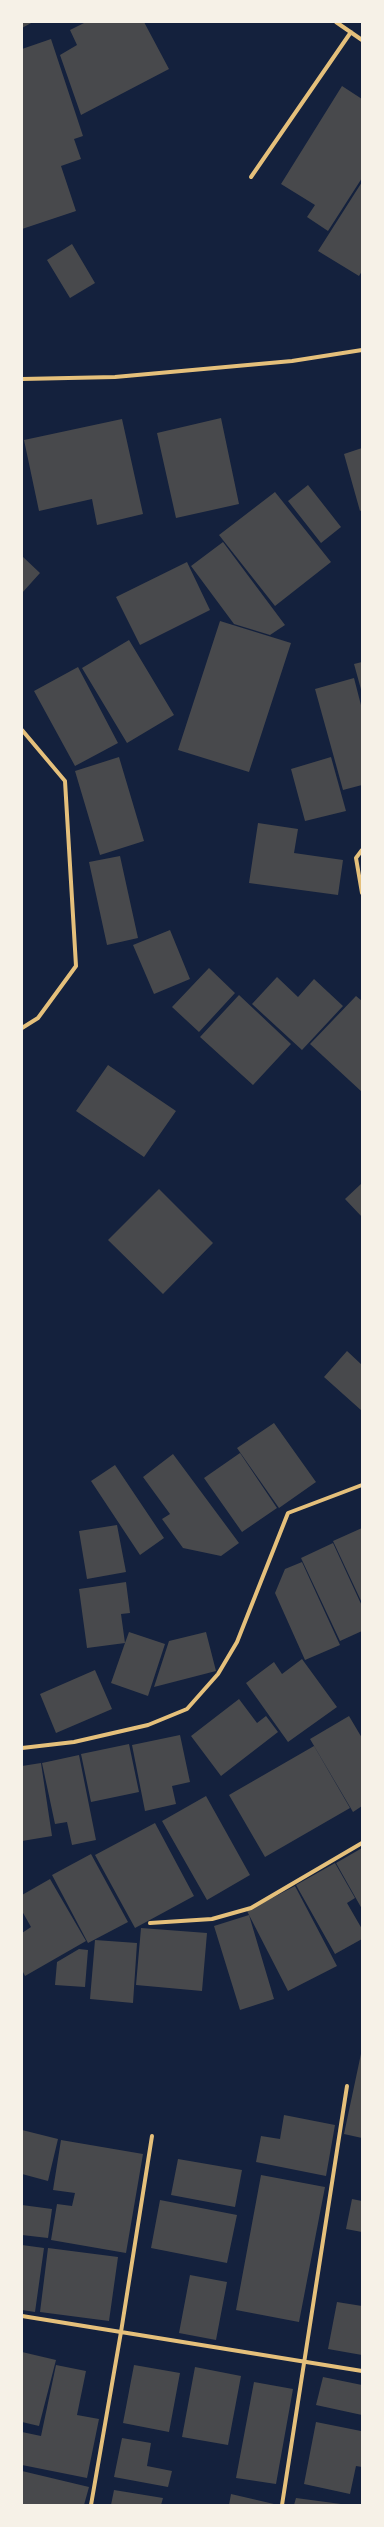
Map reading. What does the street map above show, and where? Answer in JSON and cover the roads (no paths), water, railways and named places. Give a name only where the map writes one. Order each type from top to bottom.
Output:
[{"type":"street","points":[[336,22],[362,40]]},
{"type":"street","points":[[251,177],[351,32]]},
{"type":"street","points":[[22,379],[115,377],[292,361],[362,350]]},
{"type":"street","points":[[22,730],[65,781],[76,966],[38,1018],[22,1028]]},
{"type":"street","points":[[362,850],[356,858],[362,894]]},
{"type":"street","points":[[22,1748],[74,1742],[148,1725],[187,1709],[218,1674],[237,1642],[288,1513],[362,1485]]},
{"type":"street","points":[[150,1923],[212,1919],[251,1908],[362,1843]]},
{"type":"street","points":[[282,2505],[347,2086]]},
{"type":"street","points":[[91,2505],[121,2332],[152,2136]]},
{"type":"street","points":[[22,2316],[362,2371]]}]
